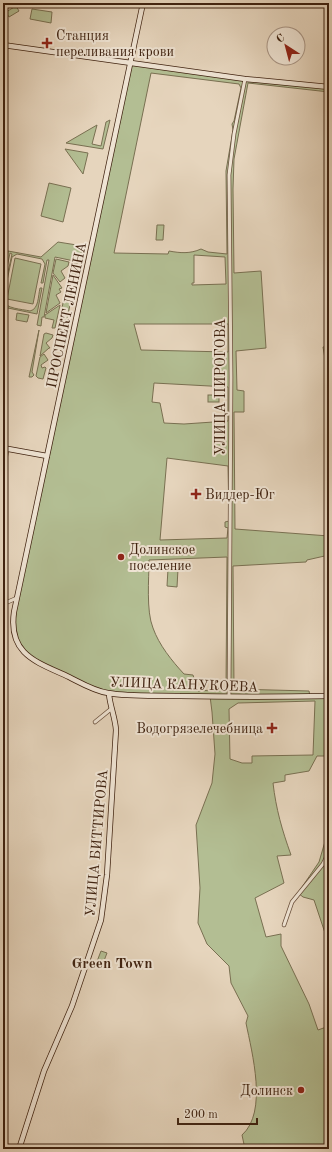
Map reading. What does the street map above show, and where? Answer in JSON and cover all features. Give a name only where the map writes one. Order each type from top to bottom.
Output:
[{"type":"street","name":"ПРОСПЕКТ ЛЕНИНА","points":[[14,632],[13,620],[17,598],[143,3]]},
{"type":"street","points":[[3,45],[245,79],[329,87]]},
{"type":"street","name":"УЛИЦА ПИРОГОВА","points":[[229,696],[228,640],[231,444],[231,275],[229,175],[234,134],[245,79]]},
{"type":"street","points":[[3,474],[5,448],[47,456]]},
{"type":"street","points":[[327,580],[329,595]]},
{"type":"street","points":[[3,604],[17,598]]},
{"type":"street","name":"УЛИЦА КАНУКОЕВА","points":[[14,632],[22,650],[38,663],[109,694],[329,696]]},
{"type":"street","name":"УЛИЦА БИТТИРОВА","points":[[19,1149],[44,1071],[72,1006],[102,916],[109,844],[116,730],[109,694]]},
{"type":"street","points":[[95,722],[111,709]]},
{"type":"street","points":[[284,925],[292,902],[323,864],[329,846]]},
{"type":"green space","points":[[16,6],[19,11],[9,17],[6,12]]},
{"type":"green space","points":[[32,9],[52,12],[51,23],[30,19]]},
{"type":"green space","points":[[130,63],[245,79],[329,87],[329,92],[248,83],[234,159],[233,189],[234,273],[261,271],[266,348],[236,351],[237,390],[244,391],[244,412],[234,412],[235,529],[329,536],[329,555],[307,560],[306,562],[233,566],[234,689],[309,691],[310,696],[329,696],[329,756],[317,756],[309,771],[285,775],[285,781],[273,783],[280,819],[291,855],[277,856],[284,883],[255,898],[266,937],[281,934],[281,946],[309,1004],[318,1030],[329,1026],[329,1149],[245,1149],[242,1135],[250,1125],[256,1097],[256,1082],[252,1050],[246,1023],[248,1016],[231,983],[229,966],[207,944],[198,923],[200,888],[196,825],[212,783],[215,754],[210,696],[109,694],[53,670],[22,650],[13,624]],"holes":[[[151,73],[239,84],[241,88],[234,121],[232,124],[233,130],[226,171],[227,254],[208,252],[201,249],[185,253],[169,251],[168,254],[114,253]],[[194,255],[225,257],[226,284],[192,285],[192,283],[194,283]],[[134,324],[228,324],[228,352],[141,350]],[[154,383],[228,387],[228,421],[184,424],[164,423],[160,403],[152,402]],[[167,458],[228,466],[229,521],[225,522],[225,527],[228,528],[227,538],[160,540]],[[227,557],[226,689],[198,691],[193,675],[184,674],[170,658],[162,647],[153,628],[149,613],[149,560]],[[315,701],[313,755],[252,756],[252,763],[242,763],[230,759],[229,709],[238,703]]]},
{"type":"green space","points":[[110,120],[103,149],[66,143],[97,125],[92,144],[101,146],[106,122]]},
{"type":"green space","points":[[65,149],[88,153],[83,174]]},
{"type":"green space","points":[[49,183],[71,188],[63,222],[41,216]]},
{"type":"green space","points":[[157,225],[164,225],[163,240],[156,240]]},
{"type":"green space","points":[[58,242],[83,246],[79,262],[55,257],[41,326],[37,325],[49,260],[47,260],[43,283],[41,283],[45,264],[42,259],[17,254],[12,257],[3,300],[12,254],[10,253],[3,287],[3,275],[8,251],[41,257]]},
{"type":"green space","points":[[15,258],[41,264],[33,304],[7,299]]},
{"type":"green space","points":[[56,259],[69,262],[68,266],[61,271],[65,278],[60,282],[53,273]]},
{"type":"green space","points":[[71,263],[78,264],[72,290],[66,289]]},
{"type":"green space","points":[[53,275],[62,288],[59,289],[61,292],[56,295],[60,303],[46,313]]},
{"type":"green space","points":[[40,288],[42,288],[37,314],[3,307],[3,300],[4,303],[10,307],[30,311],[37,305]]},
{"type":"green space","points":[[65,293],[72,295],[65,329],[58,328]]},
{"type":"green space","points":[[60,305],[55,328],[52,328],[54,320],[45,318],[45,315]]},
{"type":"green space","points":[[17,313],[29,315],[27,322],[16,320]]},
{"type":"green space","points":[[39,330],[32,372],[34,375],[29,377]]},
{"type":"green space","points":[[46,333],[53,335],[52,338],[46,343],[50,348],[40,356],[44,334]]},
{"type":"green space","points":[[329,346],[329,382],[323,347]]},
{"type":"green space","points":[[44,354],[48,360],[41,365],[42,368],[46,368],[43,379],[36,376],[40,357]]},
{"type":"green space","points":[[208,395],[219,395],[219,402],[208,402]]},
{"type":"green space","points":[[168,569],[178,569],[177,587],[167,586]]},
{"type":"green space","points":[[329,828],[329,953],[327,939],[314,900],[303,897],[298,893],[319,862]]},
{"type":"green space","points":[[101,951],[107,953],[102,966],[96,964]]},
{"type":"place","name":"Станция переливания крови","points":[[47,43]]},
{"type":"place","name":"Виддер-Юг","points":[[196,494]]},
{"type":"place","name":"Долинское поселение","points":[[121,557]]},
{"type":"place","name":"Водогрязелечебница","points":[[272,728]]},
{"type":"place","name":"Долинск","points":[[301,1090]]},
{"type":"district","name":"Green Town","points":[[112,963]]}]
